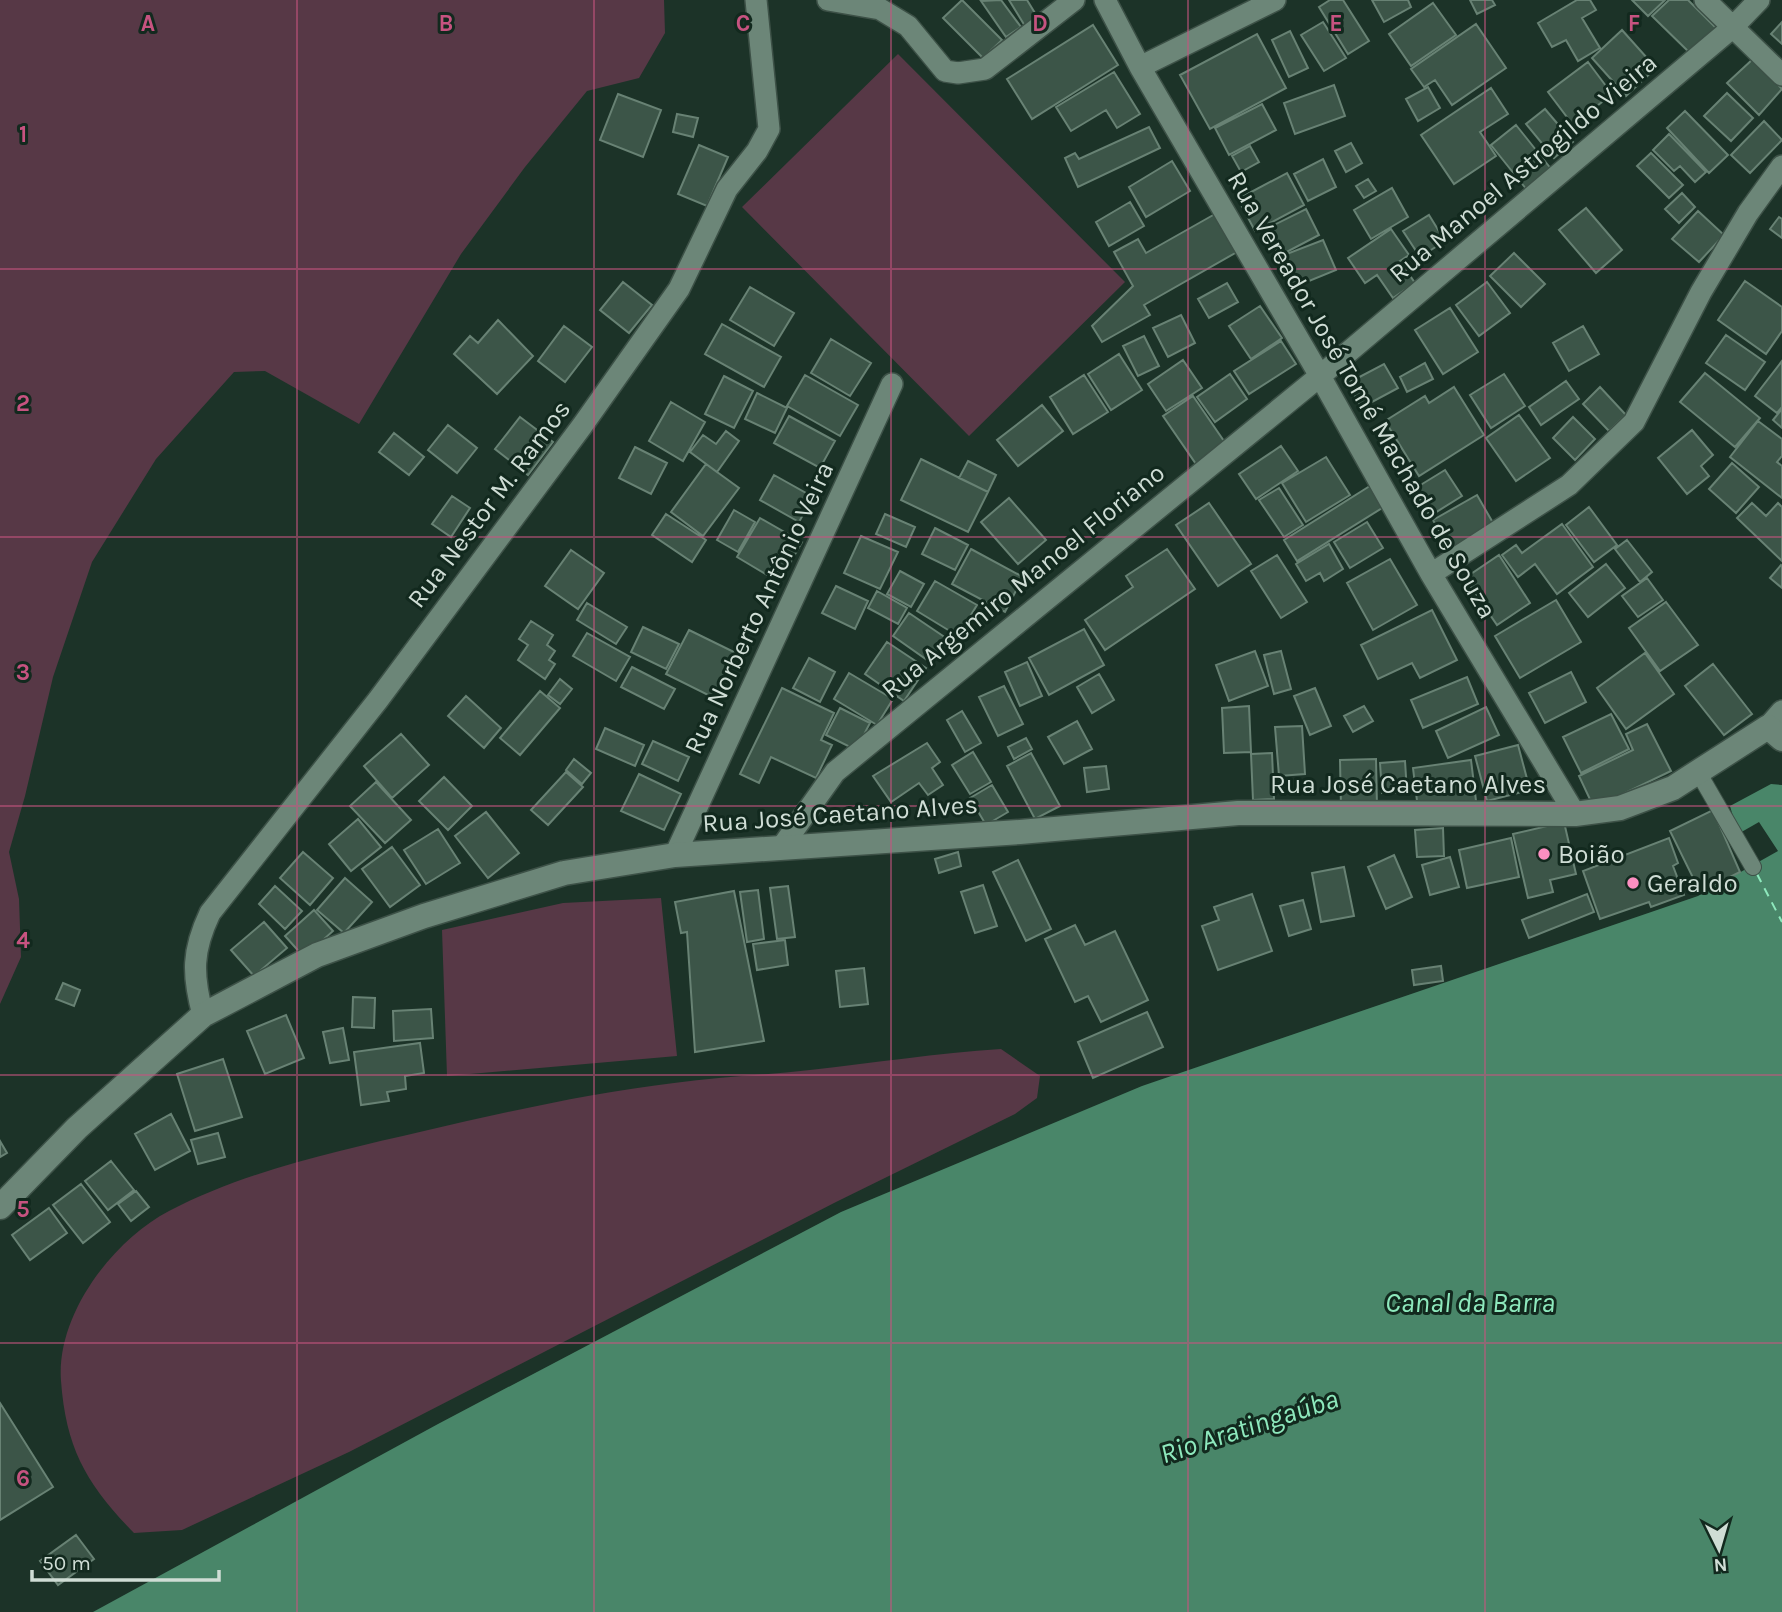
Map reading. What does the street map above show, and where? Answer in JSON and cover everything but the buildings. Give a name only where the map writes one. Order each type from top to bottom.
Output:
[{"type":"street","name":"Rua Nestor M. Ramos","points":[[203,1015],[194,980],[197,941],[210,913],[378,700],[582,426],[679,289],[727,188],[757,151],[769,129],[756,0]]},
{"type":"street","points":[[828,0],[880,9],[908,26],[945,71],[958,73],[985,69],[1074,0]]},
{"type":"street","name":"Rua Vereador José Tomé Machado de Souza","points":[[1105,0],[1140,67],[1320,376],[1431,574],[1575,814]]},
{"type":"street","points":[[1140,67],[1275,0]]},
{"type":"street","points":[[1705,0],[1782,75]]},
{"type":"street","name":"Rua Manoel Astrogildo Vieira","points":[[1320,376],[1733,27],[1759,0]]},
{"type":"street","points":[[1431,574],[1569,485],[1634,422],[1701,292],[1748,213],[1782,166]]},
{"type":"street","name":"Rua Argemiro Manoel Floriano","points":[[781,848],[835,772],[1320,376]]},
{"type":"street","name":"Rua Norberto Antônio Veira","points":[[675,855],[892,384]]},
{"type":"street","name":"Rua José Caetano Alves","points":[[0,1207],[77,1128],[203,1015],[317,955],[424,916],[564,873],[675,855],[1238,813],[1575,814],[1620,808],[1674,788],[1777,725]]},
{"type":"street","points":[[1698,772],[1753,867]]},
{"type":"shaded area","points":[[0,0],[664,0],[665,33],[639,78],[587,91],[525,167],[461,254],[359,424],[265,371],[234,372],[156,459],[92,562],[53,677],[9,852],[19,899],[21,957],[0,1004]]},
{"type":"shaded area","points":[[898,54],[1125,282],[969,436],[742,207]]},
{"type":"shaded area","points":[[661,898],[677,1056],[447,1076],[442,930],[563,903]]},
{"type":"shaded area","points":[[1001,1049],[1040,1076],[1037,1098],[1015,1114],[836,1202],[349,1452],[182,1530],[134,1533],[103,1499],[74,1446],[68,1427],[61,1381],[62,1356],[78,1306],[92,1282],[127,1241],[169,1211],[199,1197],[262,1173],[326,1154],[580,1098],[691,1081]]},
{"type":"water","name":"Canal da Barra","points":[[1771,784],[1782,785],[1782,1612],[93,1612],[438,1424],[841,1212],[1142,1086],[1698,896],[1778,851],[1759,822],[1738,834],[1730,806]]},
{"type":"ferry route","points":[[1757,874],[1782,922]]},
{"type":"place","name":"Boião","points":[[1544,854]]},
{"type":"place","name":"Geraldo","points":[[1633,883]]},
{"type":"water label","name":"Rio Aratingaúba","points":[[1249,1426]]}]
